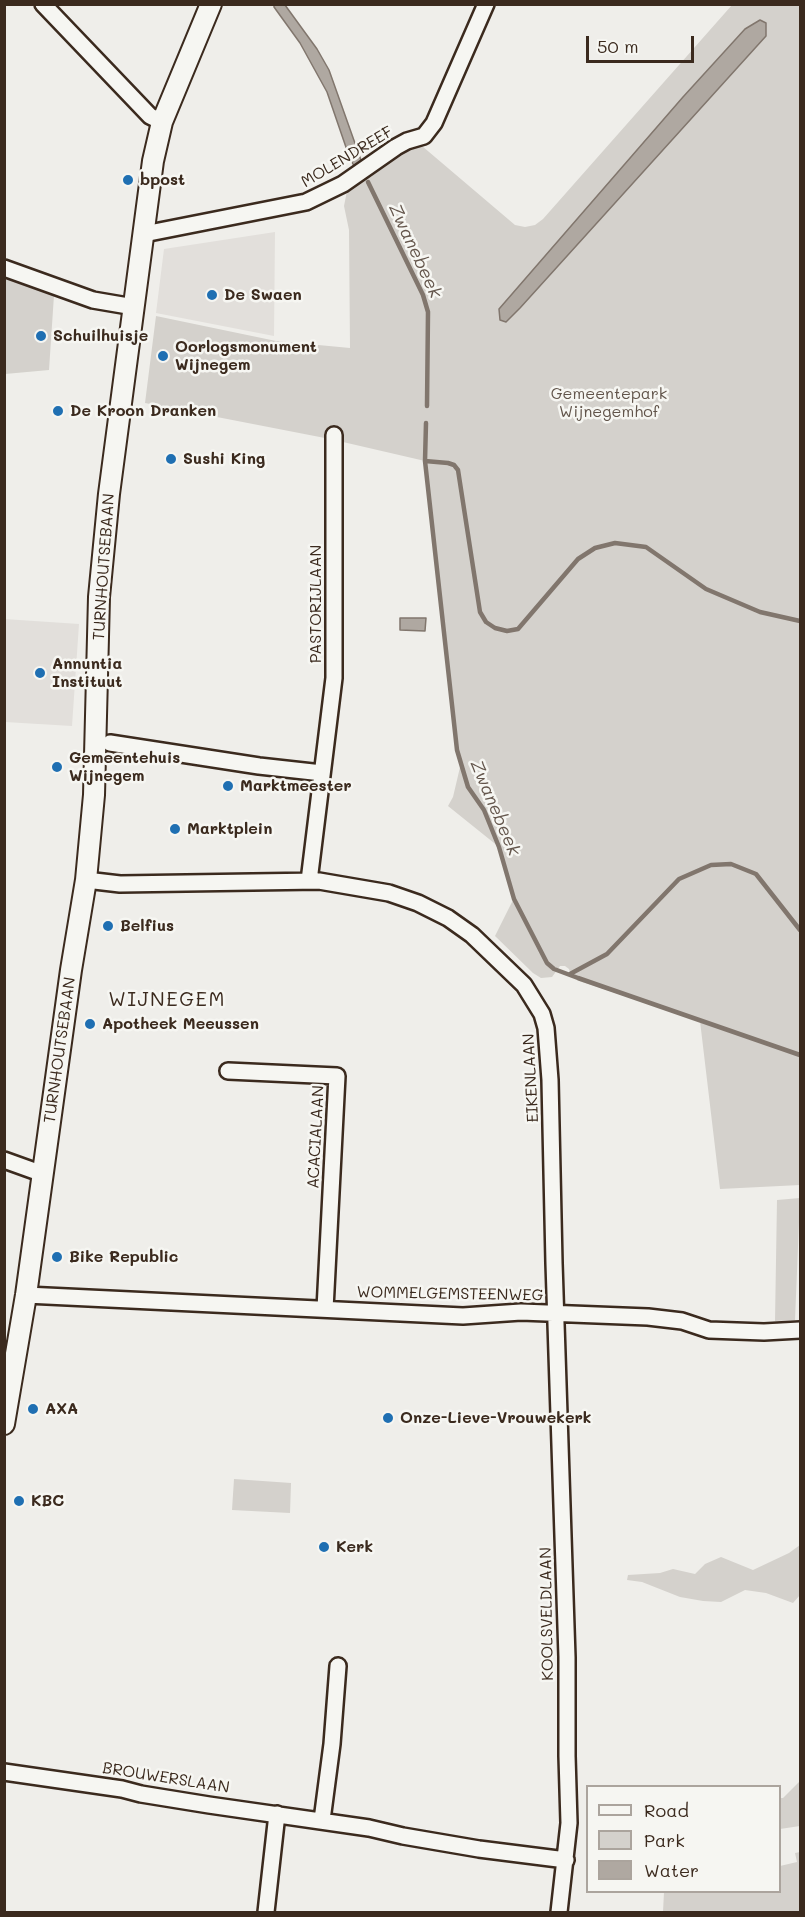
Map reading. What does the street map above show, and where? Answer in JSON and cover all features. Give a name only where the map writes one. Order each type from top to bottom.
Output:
[{"type":"main road","name":"TURNHOUTSEBAAN","points":[[4,1424],[26,1295],[86,880],[94,795],[99,597],[109,494],[153,161],[162,122],[211,4]]},
{"type":"street","name":"MOLENDREEF","points":[[144,234],[306,202],[343,184],[396,147],[424,136],[434,123],[486,4]]},
{"type":"street","points":[[43,5],[150,116],[162,122]]},
{"type":"street","points":[[4,268],[93,300],[134,307]]},
{"type":"street","name":"PASTORIJLAAN","points":[[322,773],[333,678],[334,435]]},
{"type":"street","points":[[86,880],[120,884],[309,881],[322,773],[259,766],[110,743]]},
{"type":"street","name":"EIKENLAAN","points":[[309,881],[337,883],[389,893],[418,903],[448,918],[472,935],[524,985],[533,997],[542,1014],[549,1051],[556,1314]]},
{"type":"street","name":"ACACIALAAN","points":[[228,1071],[337,1076],[325,1309]]},
{"type":"street","points":[[4,1160],[43,1174]]},
{"type":"street","name":"WOMMELGEMSTEENWEG","points":[[26,1295],[463,1316],[521,1312],[666,1318],[709,1330],[764,1332],[801,1330]]},
{"type":"street","name":"KOOLSVELDLAAN","points":[[556,1314],[567,1657],[566,1733],[569,1823],[559,1912]]},
{"type":"street","points":[[322,1820],[332,1744],[338,1666]]},
{"type":"street","name":"BROUWERSLAAN","points":[[4,1772],[322,1820],[460,1846],[566,1860]]},
{"type":"street","points":[[266,1912],[277,1814]]},
{"type":"shaded area","points":[[275,232],[274,336],[156,313],[164,249]]},
{"type":"shaded area","name":"Annuntia Instituut","points":[[4,619],[79,624],[72,726],[5,722]]},
{"type":"green space","name":"Gemeentepark Wijnegemhof","points":[[732,5],[800,5],[800,1185],[720,1189],[700,1021],[579,981],[572,977],[565,966],[560,966],[552,977],[541,978],[495,936],[514,898],[499,847],[448,806],[453,797],[461,763],[457,750],[425,461],[330,439],[145,403],[156,316],[276,341],[350,348],[349,230],[344,206],[347,191],[408,150],[422,146],[515,225],[525,227],[535,225],[543,219]]},
{"type":"green space","points":[[4,275],[54,295],[49,370],[5,374]]},
{"type":"green space","points":[[800,1198],[795,1320],[775,1321],[777,1200]]},
{"type":"green space","points":[[234,1479],[291,1483],[290,1513],[232,1510]]},
{"type":"green space","points":[[800,1545],[800,1595],[793,1603],[766,1593],[745,1590],[721,1602],[703,1601],[680,1597],[642,1582],[627,1580],[628,1575],[660,1573],[673,1569],[695,1574],[705,1564],[721,1557],[753,1570],[789,1553]]},
{"type":"green space","points":[[800,1781],[800,1826],[781,1829],[781,1798]]},
{"type":"green space","points":[[800,1852],[800,1912],[663,1912],[664,1893],[781,1893],[781,1866],[797,1862],[795,1853]]},
{"type":"water","points":[[274,5],[285,5],[317,49],[329,70],[362,163],[355,168],[327,92],[300,43]]},
{"type":"water","points":[[760,20],[766,23],[766,36],[520,308],[506,322],[500,320],[499,309],[683,97],[745,29]]},
{"type":"water","points":[[400,618],[426,618],[425,631],[400,630]]},
{"type":"waterway","name":"Zwanebeek","points":[[368,182],[423,295],[428,312],[427,406]]},
{"type":"waterway","name":"Zwanebeek","points":[[426,423],[425,461],[457,750],[468,787],[484,810],[499,847],[514,899],[547,963],[554,969],[578,978],[800,1055]]},
{"type":"waterway","points":[[425,461],[448,463],[454,465],[458,470],[480,612],[486,622],[495,628],[507,631],[518,629],[578,559],[595,548],[615,543],[646,547],[706,589],[760,612],[800,621]]},
{"type":"waterway","points":[[570,974],[607,954],[679,879],[711,865],[731,864],[756,874],[800,930]]},
{"type":"place","name":"bpost","points":[[128,180]]},
{"type":"place","name":"De Swaen","points":[[212,295]]},
{"type":"place","name":"Schuilhuisje","points":[[41,336]]},
{"type":"place","name":"Oorlogsmonument Wijnegem","points":[[163,356]]},
{"type":"place","name":"De Kroon Dranken","points":[[58,411]]},
{"type":"place","name":"Sushi King","points":[[171,459]]},
{"type":"place","name":"Annuntia Instituut","points":[[40,673]]},
{"type":"place","name":"Gemeentehuis Wijnegem","points":[[57,767]]},
{"type":"place","name":"Marktmeester","points":[[228,786]]},
{"type":"place","name":"Marktplein","points":[[175,829]]},
{"type":"place","name":"Belfius","points":[[108,926]]},
{"type":"place","name":"Apotheek Meeussen","points":[[90,1024]]},
{"type":"place","name":"Bike Republic","points":[[57,1257]]},
{"type":"place","name":"AXA","points":[[33,1409]]},
{"type":"place","name":"Onze-Lieve-Vrouwekerk","points":[[388,1418]]},
{"type":"place","name":"KBC","points":[[19,1501]]},
{"type":"place","name":"Kerk","points":[[324,1547]]},
{"type":"district","name":"WIJNEGEM","points":[[167,1000]]}]
